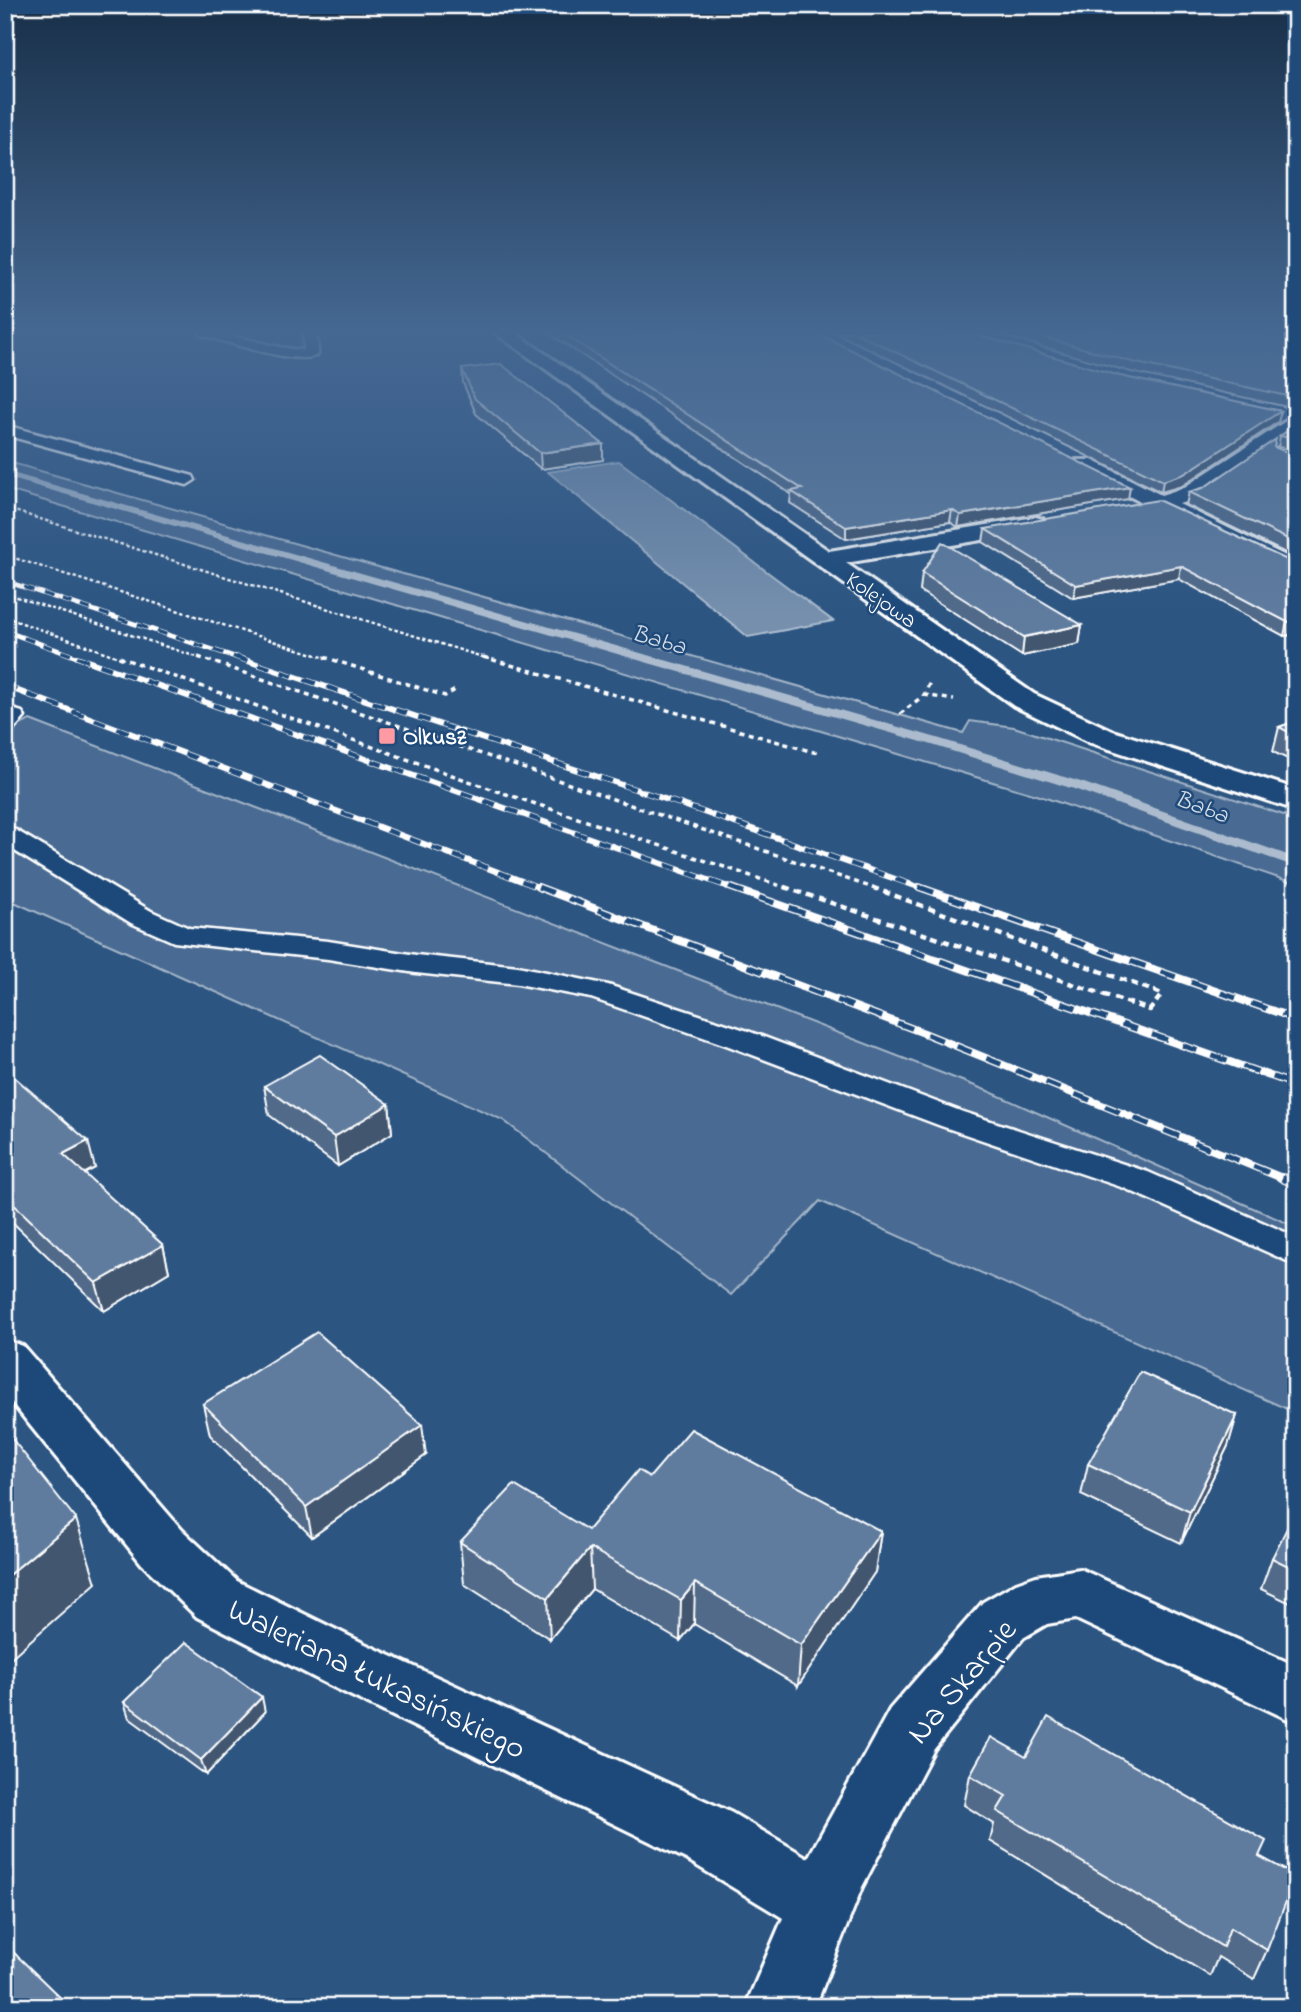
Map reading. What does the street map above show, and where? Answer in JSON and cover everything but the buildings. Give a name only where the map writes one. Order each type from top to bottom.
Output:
[{"type":"street","name":"Kolejowa","points":[[637,426],[1024,700],[1102,737],[1296,800]]},
{"type":"street","points":[[1118,510],[1160,503],[1191,493],[1288,426]]},
{"type":"street","points":[[1070,458],[1296,571]]},
{"type":"street","points":[[826,559],[1052,522]]},
{"type":"street","name":"Waleriana Łukasińskiego","points":[[5,1359],[162,1547],[217,1599],[344,1663],[709,1836],[829,1886]]},
{"type":"street","name":"Na Skarpie","points":[[829,1886],[912,1729],[1003,1620],[1036,1601],[1080,1594],[1296,1695]]},
{"type":"street","points":[[780,2007],[829,1886]]},
{"type":"lane","points":[[5,430],[187,480]]},
{"type":"lane","points":[[5,714],[14,718],[5,724]]},
{"type":"lane","points":[[5,834],[141,917],[184,936],[328,950],[416,964],[518,975],[598,991],[737,1038],[952,1119],[1136,1180],[1296,1252]]},
{"type":"path","points":[[5,508],[492,660],[817,753]]},
{"type":"path","points":[[5,555],[445,696],[457,689]]},
{"type":"path","points":[[5,593],[743,842],[927,906],[1162,995],[1150,1010],[472,782],[5,617]]},
{"type":"path","points":[[900,714],[918,699]]},
{"type":"shaded area","points":[[5,461],[963,733],[970,721],[1014,727],[1296,819],[1296,884],[1040,796],[5,489]]},
{"type":"shaded area","points":[[619,461],[833,621],[748,637],[548,472]]},
{"type":"shaded area","points":[[30,720],[988,1091],[1296,1227],[1296,1413],[820,1201],[731,1295],[503,1120],[5,898],[5,733]]},
{"type":"waterway","name":"Baba","points":[[5,474],[933,741],[1079,786],[1296,863]]},
{"type":"railway","points":[[5,581],[241,659]]},
{"type":"railway","points":[[5,631],[82,659]]},
{"type":"railway","points":[[77,657],[734,889]]},
{"type":"railway","points":[[236,657],[683,805],[924,889]]},
{"type":"railway","points":[[5,686],[543,889]]},
{"type":"railway","points":[[538,887],[924,1033],[1287,1180]]},
{"type":"railway","points":[[729,887],[1296,1085]]},
{"type":"railway","points":[[919,887],[1296,1019]]},
{"type":"railway","points":[[1282,1178],[1296,1184]]},
{"type":"place","name":"Olkusz","points":[[387,736]]}]
